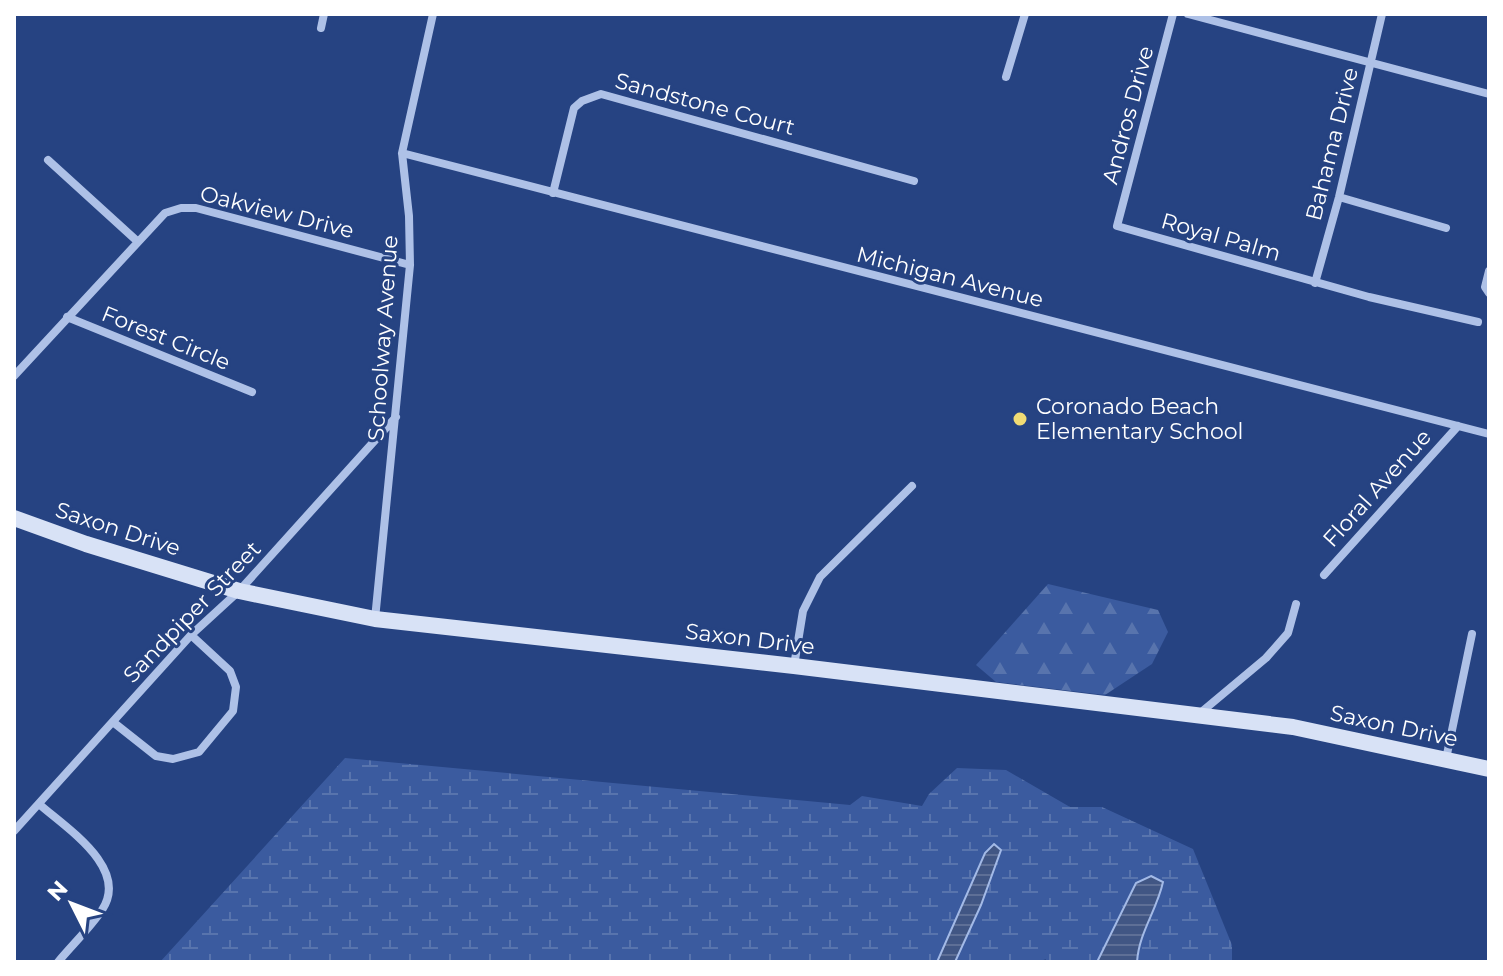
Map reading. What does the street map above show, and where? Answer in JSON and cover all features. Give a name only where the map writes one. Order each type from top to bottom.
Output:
[{"type":"street","points":[[321,28],[324,14]]},
{"type":"street","name":"Schoolway Avenue","points":[[375,619],[410,265],[409,216],[402,153],[433,14]]},
{"type":"street","points":[[1006,77],[1025,14]]},
{"type":"street","name":"Andros Drive","points":[[1117,226],[1173,14]]},
{"type":"street","points":[[1188,14],[1489,94]]},
{"type":"street","name":"Bahama Drive","points":[[1315,283],[1339,197],[1382,14]]},
{"type":"street","name":"Sandstone Court","points":[[553,193],[574,108],[582,101],[601,94],[914,181]]},
{"type":"street","name":"Michigan Avenue","points":[[402,153],[1489,434]]},
{"type":"street","points":[[48,160],[137,241]]},
{"type":"street","points":[[1339,197],[1446,228]]},
{"type":"street","name":"Oakview Drive","points":[[14,376],[137,241],[165,213],[181,208],[196,208],[410,265]]},
{"type":"street","name":"Royal Palm","points":[[1117,226],[1315,283],[1478,322]]},
{"type":"street","points":[[1489,271],[1485,287],[1489,293]]},
{"type":"street","name":"Forest Circle","points":[[67,317],[252,392]]},
{"type":"street","name":"Sandpiper Street","points":[[14,831],[191,635],[239,591],[396,417]]},
{"type":"street","name":"Floral Avenue","points":[[1324,575],[1458,426]]},
{"type":"street","points":[[794,666],[803,611],[820,577],[912,486]]},
{"type":"street","name":"Saxon Drive","points":[[14,518],[86,544],[239,591],[375,619],[1293,727],[1489,769]]},
{"type":"street","points":[[1198,715],[1266,658],[1288,633],[1296,604]]},
{"type":"street","points":[[1446,760],[1472,634]]},
{"type":"street","points":[[113,722],[156,756],[173,759],[199,752],[233,711],[236,687],[230,671],[191,635]]},
{"type":"street","points":[[39,804],[101,860],[110,883],[104,907],[58,962]]},
{"type":"green space","points":[[1048,584],[1158,610],[1168,632],[1152,664],[1105,695],[996,682],[976,665]]},
{"type":"green space","points":[[345,758],[850,805],[862,796],[922,806],[929,794],[957,768],[1006,770],[1070,807],[1102,807],[1193,849],[1232,945],[1232,962],[1137,962],[1145,925],[1159,900],[1116,925],[1097,962],[1045,962],[1046,959],[1038,962],[160,962]]},
{"type":"shaded area","points":[[994,844],[1001,850],[955,962],[937,962],[985,853]]},
{"type":"shaded area","points":[[1151,876],[1163,882],[1141,941],[1137,962],[1097,962],[1136,883]]},
{"type":"place","name":"Coronado Beach Elementary School","points":[[1020,419]]}]
